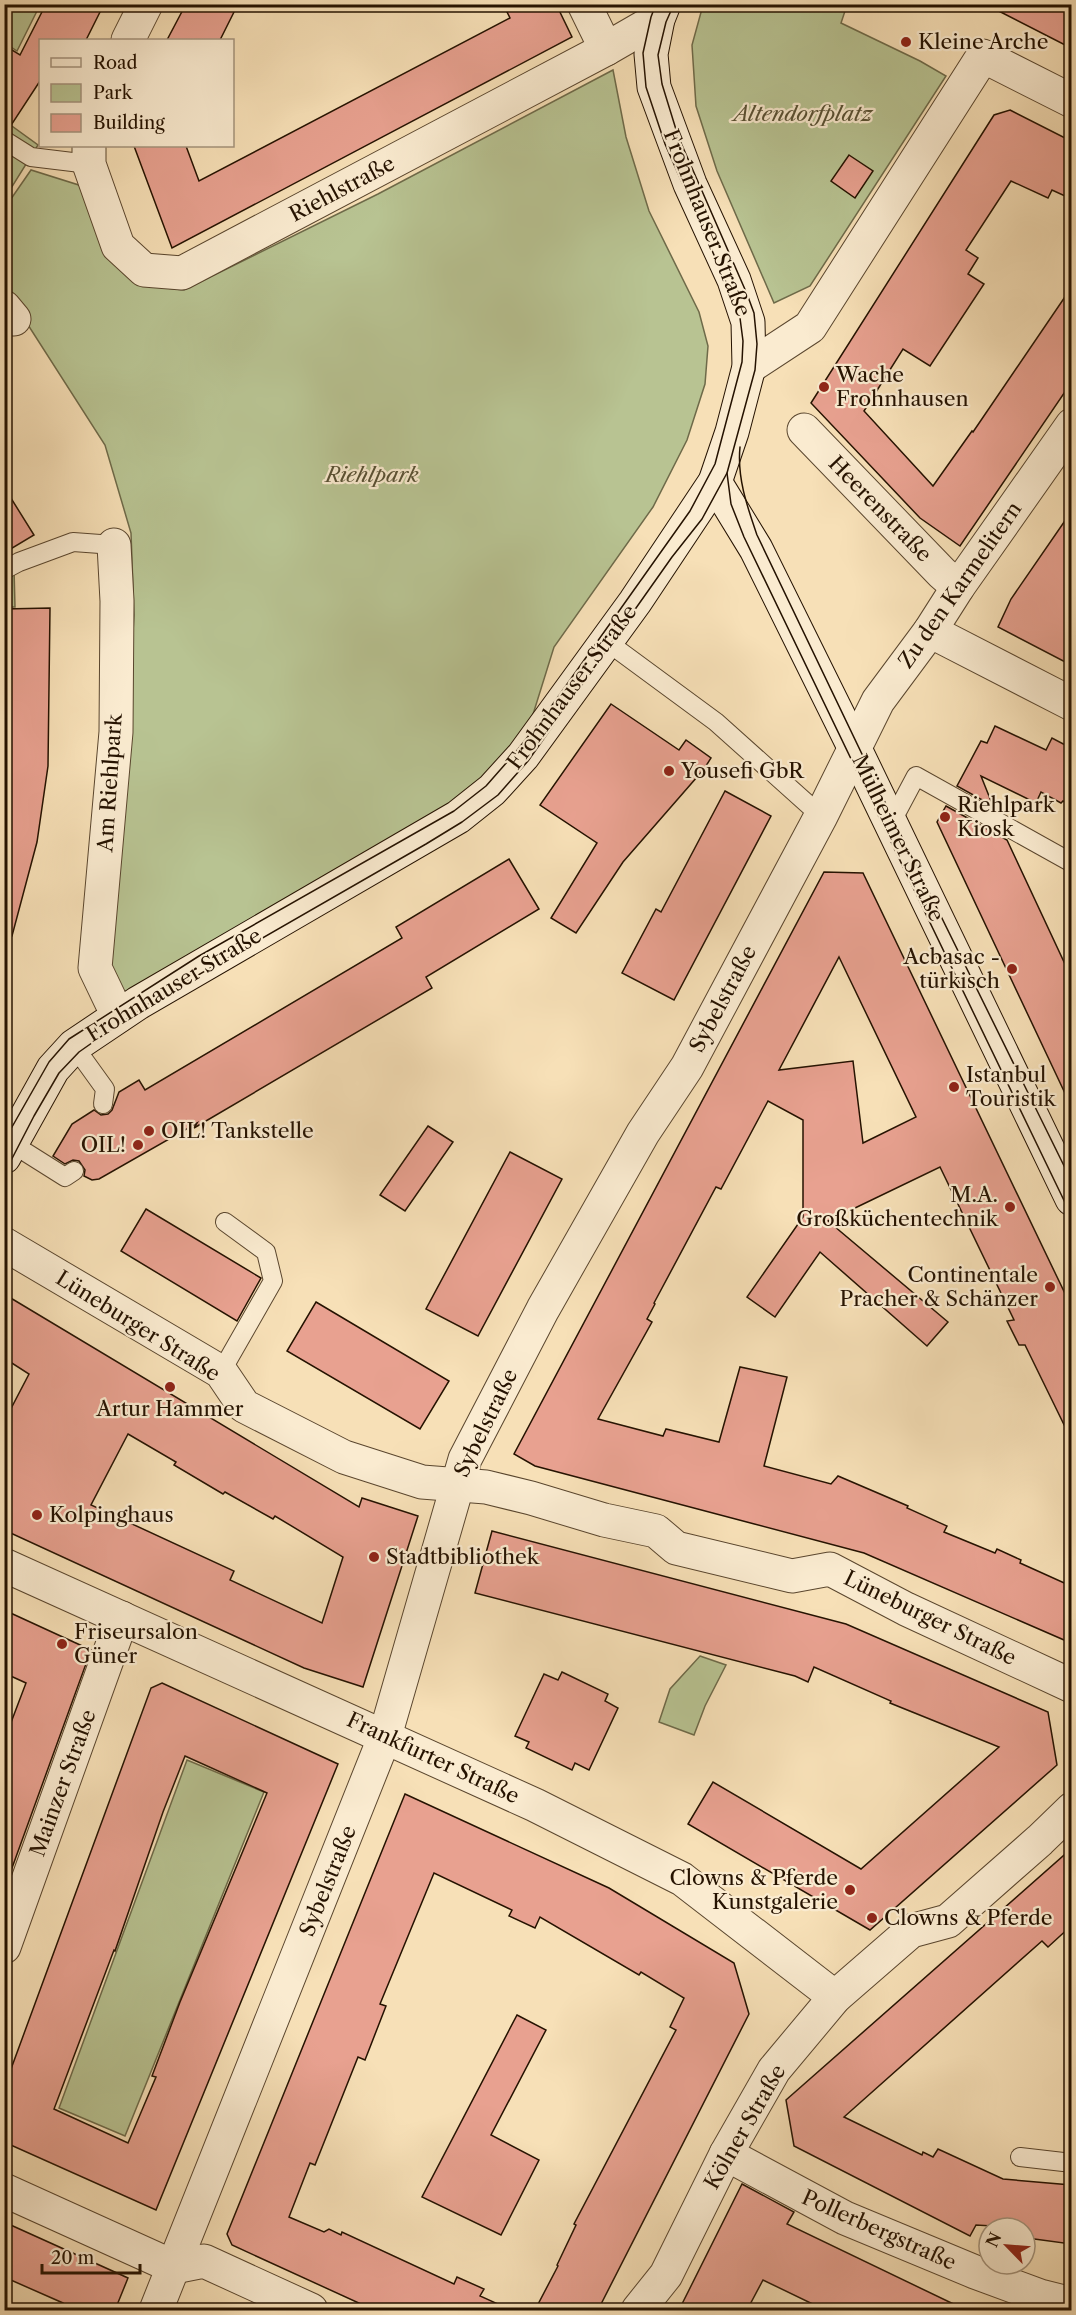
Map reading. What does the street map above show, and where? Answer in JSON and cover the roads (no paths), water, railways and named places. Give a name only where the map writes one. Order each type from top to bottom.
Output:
[{"type":"street","points":[[128,39],[146,4]]},
{"type":"street","points":[[584,4],[606,49]]},
{"type":"street","name":"Riehlstraße","points":[[89,155],[118,246],[144,270],[182,273],[606,49],[661,12]]},
{"type":"street","name":"Frohnhauser Straße","points":[[8,1150],[53,1069],[74,1046],[118,1016],[458,817],[492,790],[523,756],[606,641],[715,482],[732,432],[748,367],[748,322],[734,280],[690,184],[654,87],[651,54],[661,12]]},
{"type":"street","points":[[748,367],[810,327],[983,56],[1071,101]]},
{"type":"street","name":"Zu den Karmelitern","points":[[855,748],[878,701],[930,631],[1071,425]]},
{"type":"street","name":"Heerenstraße","points":[[804,430],[958,587]]},
{"type":"street","name":"Mülheimer Straße","points":[[715,482],[756,549],[855,748],[1071,1199]]},
{"type":"street","name":"Am Riehlpark","points":[[114,545],[117,601],[116,732],[95,968],[118,1016]]},
{"type":"street","points":[[930,631],[1071,704]]},
{"type":"street","name":"Sybelstraße","points":[[156,2310],[385,1736],[465,1459],[543,1309],[643,1134],[687,1067],[855,748]]},
{"type":"street","name":"Lüneburger Straße","points":[[4,1244],[220,1372],[244,1406],[344,1457],[422,1482],[486,1487],[603,1520],[656,1531],[676,1548],[792,1576],[830,1569],[906,1609],[1071,1686]]},
{"type":"street","name":"Frankfurter Straße","points":[[4,1565],[536,1805],[682,1879],[835,1997]]},
{"type":"street","name":"Mainzer Straße","points":[[4,1947],[122,1618]]},
{"type":"street","name":"Kölner Straße","points":[[638,2310],[666,2275],[726,2154],[774,2070],[835,1997],[911,1931],[948,1921],[1040,1840],[1071,1809]]},
{"type":"street","name":"Pollerbergstraße","points":[[726,2154],[845,2218],[975,2272],[1040,2296],[1071,2304]]},
{"type":"street","points":[[4,2190],[174,2267],[204,2262],[311,2310]]},
{"type":"lane","points":[[4,140],[31,157],[89,155]]},
{"type":"lane","points":[[4,570],[73,542],[114,545]]},
{"type":"lane","points":[[606,641],[716,722],[821,816]]},
{"type":"lane","points":[[891,824],[916,776],[1071,863]]},
{"type":"lane","points":[[74,1046],[105,1089],[103,1104]]},
{"type":"lane","points":[[8,1150],[65,1177],[74,1171]]},
{"type":"lane","points":[[220,1372],[273,1281],[266,1252],[225,1222]]},
{"type":"lane","points":[[1020,2157],[1071,2163]]},
{"type":"tram line","points":[[4,1141],[49,1062],[69,1039],[199,956],[454,811],[486,786],[548,711],[690,511],[715,464],[742,362],[743,341],[740,318],[733,298],[665,144],[646,87],[643,53],[656,4]]},
{"type":"tram line","points":[[4,1174],[59,1073],[79,1052],[146,1005],[426,844],[462,822],[498,795],[528,761],[672,557],[702,519],[727,473],[755,370],[757,344],[754,313],[678,136],[662,84],[658,55],[666,22],[674,4]]},
{"type":"tram line","points":[[740,447],[741,481],[757,535],[895,823],[1072,1182]]},
{"type":"tram line","points":[[727,473],[731,504],[744,537],[1072,1217]]},
{"type":"place","name":"Kleine Arche","points":[[906,42]]},
{"type":"place","name":"Wache Frohnhausen","points":[[824,387]]},
{"type":"place","name":"Yousefi GbR","points":[[669,771]]},
{"type":"place","name":"Riehlpark Kiosk","points":[[945,817]]},
{"type":"place","name":"Acbasac - türkisch","points":[[1012,969]]},
{"type":"place","name":"Istanbul Touristik","points":[[954,1087]]},
{"type":"place","name":"OIL! Tankstelle","points":[[149,1131]]},
{"type":"place","name":"OIL!","points":[[138,1145]]},
{"type":"place","name":"M.A. Großküchentechnik","points":[[1010,1207]]},
{"type":"place","name":"Continentale Pracher & Schänzer","points":[[1050,1287]]},
{"type":"place","name":"Artur Hammer","points":[[170,1387]]},
{"type":"place","name":"Kolpinghaus","points":[[37,1515]]},
{"type":"place","name":"Stadtbibliothek","points":[[374,1557]]},
{"type":"place","name":"Friseursalon Güner","points":[[62,1644]]},
{"type":"place","name":"Clowns & Pferde Kunstgalerie","points":[[850,1890]]},
{"type":"place","name":"Clowns & Pferde","points":[[872,1918]]},
{"type":"park label","name":"Altendorfplatz","points":[[803,114]]},
{"type":"park label","name":"Riehlpark","points":[[372,475]]}]
